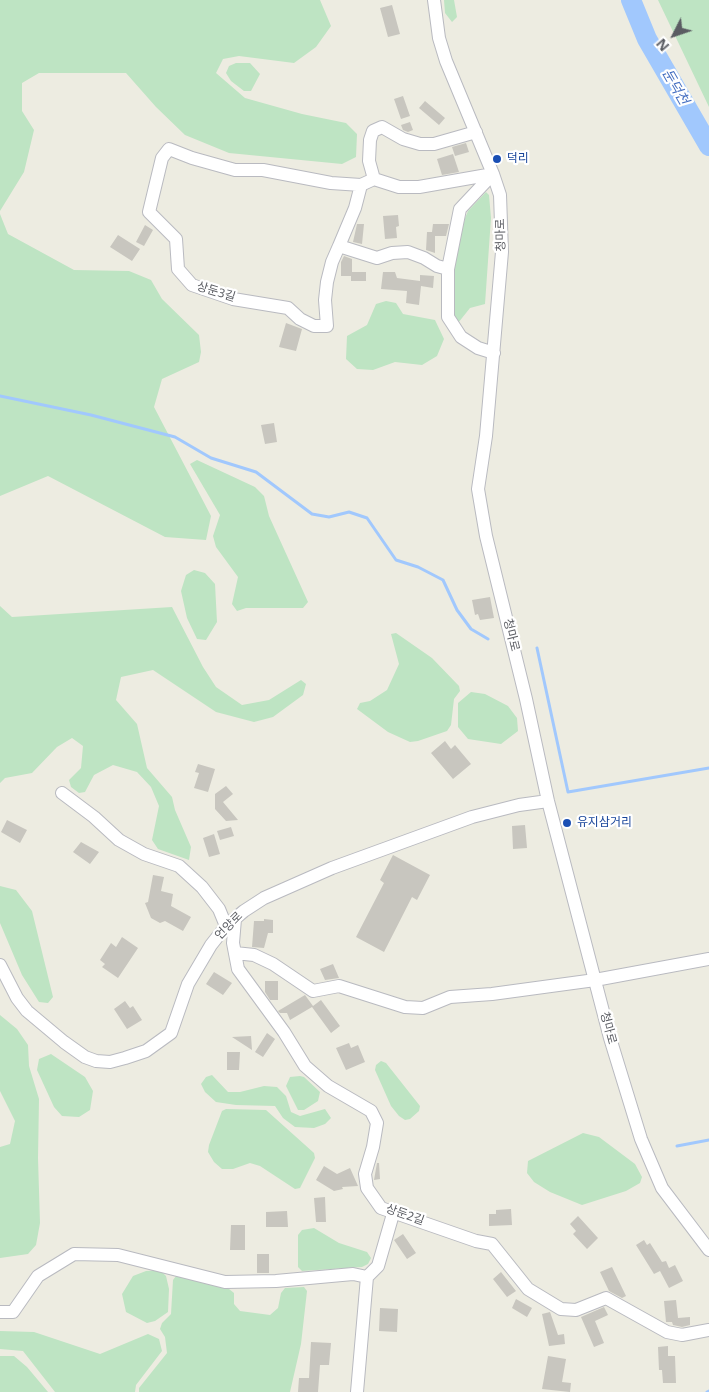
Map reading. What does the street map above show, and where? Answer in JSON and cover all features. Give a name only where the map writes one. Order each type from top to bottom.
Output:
[{"type":"street","name":"청마로","points":[[434,0],[439,38],[446,61],[500,195],[502,252],[494,353],[478,489],[486,536],[526,699],[548,800],[610,1038],[646,1154],[662,1188],[709,1250]]},
{"type":"street","points":[[476,132],[434,144],[420,144],[403,139],[382,127],[374,131],[370,140],[369,161],[374,179],[399,187],[419,187],[493,174]]},
{"type":"street","name":"상둔3길","points":[[339,246],[332,262],[327,282],[325,300],[327,326],[314,326],[300,319],[288,308],[233,299],[192,285],[178,269],[176,238],[148,212],[162,158],[169,148],[192,158],[235,170],[263,170],[331,183],[361,185],[374,179]]},
{"type":"street","points":[[493,174],[460,209],[448,269],[448,317],[461,337],[478,348],[494,353]]},
{"type":"street","points":[[361,185],[355,208],[339,246],[377,258],[392,253],[408,252],[448,269]]},
{"type":"street","points":[[62,793],[94,817],[118,840],[144,854],[179,866],[202,887],[231,922]]},
{"type":"street","name":"언양로","points":[[0,965],[17,998],[27,1011],[85,1057],[110,1062],[146,1051],[171,1034],[188,984],[210,945],[231,922],[251,906],[283,888],[407,840],[472,817],[548,800]]},
{"type":"street","name":"상둔2길","points":[[231,922],[238,969],[284,1032],[304,1066],[328,1086],[371,1111],[377,1123],[373,1147],[365,1174],[367,1188],[381,1208],[393,1214],[438,1226],[476,1241],[492,1244],[528,1289],[561,1308],[576,1310],[606,1298],[667,1332],[682,1335],[709,1330]]},
{"type":"street","points":[[235,954],[254,955],[273,964],[313,991],[339,986],[405,1007],[423,1008],[450,997],[492,994],[595,980],[709,958]]},
{"type":"street","points":[[357,1392],[368,1277],[378,1266],[393,1214]]},
{"type":"street","points":[[0,1312],[13,1312],[38,1276],[74,1254],[118,1255],[225,1282],[276,1281],[353,1274],[368,1277]]},
{"type":"green space","points":[[0,0],[320,0],[331,26],[316,47],[294,63],[239,56],[223,59],[216,73],[245,98],[302,114],[346,123],[357,134],[356,157],[342,164],[229,153],[185,135],[156,107],[126,73],[39,73],[22,83],[22,111],[34,130],[24,172],[0,211]]},
{"type":"green space","points":[[444,0],[454,0],[457,17],[452,22],[445,13]]},
{"type":"green space","points":[[658,0],[709,0],[709,107]]},
{"type":"green space","points":[[236,63],[250,63],[260,74],[251,91],[244,91],[231,81],[226,73],[229,66]]},
{"type":"green space","points":[[486,192],[489,195],[491,218],[485,304],[470,308],[458,323],[453,318],[453,270],[465,218],[468,211]]},
{"type":"green space","points":[[0,214],[8,234],[74,270],[129,271],[151,280],[162,299],[199,335],[201,352],[199,362],[162,379],[154,407],[211,516],[206,540],[165,537],[48,476],[0,496]]},
{"type":"green space","points":[[386,301],[396,303],[403,314],[435,320],[444,339],[437,356],[422,365],[395,362],[373,370],[357,369],[346,359],[347,336],[367,325],[376,304]]},
{"type":"green space","points":[[197,460],[255,487],[264,496],[269,516],[308,602],[303,608],[246,608],[237,611],[232,604],[238,577],[216,547],[213,536],[220,515],[190,464]]},
{"type":"green space","points":[[194,570],[205,573],[215,584],[217,622],[206,640],[197,639],[187,618],[181,591],[186,575]]},
{"type":"green space","points":[[0,606],[12,617],[172,607],[203,667],[216,687],[242,705],[269,700],[301,680],[306,684],[303,695],[273,717],[254,722],[216,712],[153,670],[121,677],[116,700],[137,724],[147,768],[172,797],[175,810],[191,847],[189,860],[158,849],[152,840],[159,806],[151,787],[137,772],[113,765],[94,775],[85,792],[79,793],[71,787],[69,780],[81,768],[83,746],[72,738],[57,747],[32,773],[5,778],[0,783]]},
{"type":"green space","points":[[396,633],[432,658],[459,686],[460,691],[454,699],[451,725],[447,731],[410,742],[388,732],[357,709],[360,703],[370,701],[387,690],[399,664],[391,634]]},
{"type":"green space","points":[[471,692],[485,694],[508,706],[517,718],[518,731],[501,744],[468,739],[458,727],[458,703]]},
{"type":"green space","points":[[0,886],[16,890],[32,911],[53,997],[48,1003],[39,1002],[22,975],[0,923]]},
{"type":"green space","points":[[0,1015],[17,1029],[28,1045],[29,1066],[39,1099],[40,1223],[36,1245],[28,1254],[0,1258],[0,1147],[10,1144],[15,1121],[0,1091]]},
{"type":"green space","points":[[51,1054],[85,1077],[93,1091],[90,1110],[79,1117],[62,1116],[54,1107],[37,1070],[39,1059]]},
{"type":"green space","points":[[381,1061],[386,1063],[420,1106],[419,1111],[410,1119],[405,1120],[399,1116],[391,1106],[375,1070],[376,1065]]},
{"type":"green space","points":[[212,1075],[228,1092],[240,1092],[264,1086],[277,1087],[286,1096],[291,1112],[300,1116],[325,1109],[331,1118],[325,1124],[314,1128],[295,1127],[283,1118],[275,1106],[236,1105],[216,1102],[205,1092],[201,1084],[206,1077]]},
{"type":"green space","points":[[290,1077],[304,1077],[320,1092],[318,1101],[304,1110],[298,1110],[286,1086]]},
{"type":"green space","points":[[226,1109],[266,1110],[314,1153],[315,1158],[300,1188],[295,1189],[260,1166],[250,1163],[233,1169],[222,1169],[214,1162],[208,1152],[209,1145],[222,1111]]},
{"type":"green space","points":[[583,1133],[599,1137],[635,1164],[642,1177],[640,1183],[626,1191],[582,1205],[550,1192],[534,1182],[527,1173],[528,1161]]},
{"type":"green space","points":[[314,1228],[339,1243],[367,1252],[371,1258],[368,1264],[362,1267],[302,1271],[298,1267],[298,1235],[302,1230]]},
{"type":"green space","points":[[160,1270],[166,1276],[169,1289],[168,1312],[155,1321],[147,1323],[126,1312],[122,1294],[133,1276],[146,1271]]},
{"type":"green space","points":[[176,1276],[229,1289],[234,1293],[234,1304],[240,1311],[270,1315],[278,1308],[281,1293],[285,1288],[304,1287],[307,1291],[301,1344],[290,1392],[139,1392],[139,1388],[167,1353],[165,1337],[160,1329],[162,1323],[171,1314],[173,1280]]},
{"type":"green space","points":[[0,1331],[34,1332],[100,1354],[148,1334],[159,1339],[162,1351],[136,1385],[135,1392],[55,1392],[23,1351],[0,1349]]},
{"type":"green space","points":[[0,1356],[14,1356],[27,1367],[48,1392],[0,1392]]},
{"type":"building","points":[[392,5],[400,34],[388,37],[380,8]]},
{"type":"building","points":[[403,96],[410,116],[401,119],[394,99]]},
{"type":"building","points":[[425,101],[445,118],[439,125],[419,108]]},
{"type":"building","points":[[410,122],[413,130],[408,132],[403,130],[401,125]]},
{"type":"building","points":[[466,143],[469,152],[455,156],[452,147]]},
{"type":"building","points":[[453,154],[459,172],[442,175],[437,159]]},
{"type":"building","points":[[398,215],[397,238],[385,239],[383,216]]},
{"type":"building","points":[[357,224],[364,224],[362,244],[353,242]]},
{"type":"building","points":[[433,224],[449,224],[446,236],[435,236],[435,253],[426,250],[427,232],[432,232]]},
{"type":"building","points":[[145,225],[153,230],[144,246],[136,242]]},
{"type":"building","points":[[118,235],[140,249],[132,261],[110,247]]},
{"type":"building","points":[[344,256],[352,259],[352,272],[366,272],[366,281],[351,281],[351,276],[341,276],[341,262]]},
{"type":"building","points":[[383,272],[395,272],[397,278],[420,281],[420,275],[434,276],[433,288],[421,286],[419,305],[406,303],[407,291],[381,289]]},
{"type":"building","points":[[286,323],[302,329],[296,351],[279,347]]},
{"type":"building","points":[[274,423],[277,442],[265,444],[261,425]]},
{"type":"building","points":[[490,597],[494,618],[480,620],[478,614],[475,615],[472,600]]},
{"type":"building","points":[[445,741],[451,749],[455,745],[471,764],[453,779],[431,753]]},
{"type":"building","points":[[198,764],[215,769],[208,792],[194,788],[199,773],[195,772]]},
{"type":"building","points":[[226,786],[233,794],[223,802],[238,820],[226,821],[215,809],[215,794]]},
{"type":"building","points":[[7,820],[27,830],[20,843],[1,832]]},
{"type":"building","points":[[525,825],[527,848],[513,849],[512,826]]},
{"type":"building","points":[[231,827],[234,836],[220,840],[217,831]]},
{"type":"building","points":[[214,834],[220,854],[209,857],[203,838]]},
{"type":"building","points":[[81,842],[99,852],[90,864],[73,852]]},
{"type":"building","points":[[393,855],[430,875],[417,900],[412,897],[384,952],[356,937],[384,883],[380,880]]},
{"type":"building","points":[[153,875],[164,877],[161,891],[173,894],[171,906],[191,917],[183,931],[165,921],[160,923],[151,918],[145,903],[148,902]]},
{"type":"building","points":[[264,919],[273,920],[273,933],[268,933],[264,948],[252,947],[254,921],[264,921]]},
{"type":"building","points":[[122,937],[138,948],[118,978],[102,967],[105,964],[100,960],[111,943],[116,947]]},
{"type":"building","points":[[333,964],[339,978],[325,980],[320,969]]},
{"type":"building","points":[[214,972],[232,983],[223,995],[206,984]]},
{"type":"building","points":[[265,981],[278,981],[278,1000],[270,1000],[265,992]]},
{"type":"building","points":[[305,995],[313,1006],[321,1000],[340,1026],[331,1033],[312,1007],[290,1020],[287,1013],[280,1013],[278,1011]]},
{"type":"building","points":[[125,1001],[130,1008],[133,1006],[142,1020],[127,1029],[114,1009]]},
{"type":"building","points":[[267,1033],[275,1039],[263,1057],[255,1052]]},
{"type":"building","points":[[251,1036],[252,1050],[232,1037]]},
{"type":"building","points":[[349,1043],[351,1048],[358,1045],[365,1062],[346,1070],[336,1048]]},
{"type":"building","points":[[227,1052],[240,1052],[239,1070],[227,1070]]},
{"type":"building","points":[[377,1163],[379,1163],[380,1179],[374,1180]]},
{"type":"building","points":[[324,1166],[337,1174],[350,1168],[358,1186],[342,1187],[343,1189],[334,1191],[316,1180]]},
{"type":"building","points":[[325,1197],[326,1222],[316,1222],[314,1198]]},
{"type":"building","points":[[511,1209],[512,1225],[489,1226],[489,1214],[496,1214],[496,1210]]},
{"type":"building","points":[[287,1211],[288,1227],[266,1227],[266,1212]]},
{"type":"building","points":[[578,1216],[598,1238],[587,1249],[573,1234],[576,1231],[570,1224]]},
{"type":"building","points":[[231,1225],[245,1225],[245,1250],[230,1250]]},
{"type":"building","points":[[403,1234],[416,1253],[407,1259],[394,1240]]},
{"type":"building","points":[[644,1240],[647,1245],[650,1243],[662,1262],[666,1261],[669,1268],[675,1265],[683,1281],[669,1288],[660,1271],[654,1274],[636,1245]]},
{"type":"building","points":[[257,1254],[269,1254],[269,1273],[257,1273]]},
{"type":"building","points":[[612,1267],[626,1296],[622,1298],[609,1291],[600,1272]]},
{"type":"building","points":[[501,1272],[516,1291],[507,1297],[493,1279]]},
{"type":"building","points":[[516,1299],[532,1308],[527,1317],[512,1308]]},
{"type":"building","points":[[676,1300],[678,1318],[690,1317],[690,1325],[682,1327],[673,1325],[672,1322],[666,1322],[664,1301]]},
{"type":"building","points":[[604,1307],[608,1315],[595,1321],[604,1343],[594,1347],[581,1317]]},
{"type":"building","points":[[380,1308],[398,1309],[397,1332],[379,1331]]},
{"type":"building","points":[[550,1312],[558,1335],[564,1334],[565,1344],[549,1346],[542,1314]]},
{"type":"building","points":[[311,1342],[331,1343],[329,1365],[320,1365],[318,1392],[298,1392],[299,1378],[309,1378]]},
{"type":"building","points":[[668,1346],[668,1356],[675,1356],[676,1383],[663,1383],[662,1370],[659,1370],[658,1347]]},
{"type":"building","points":[[548,1356],[566,1359],[562,1382],[571,1383],[570,1392],[542,1389]]},
{"type":"waterway","name":"둔덕천","points":[[631,0],[647,39],[709,146]]},
{"type":"waterway","points":[[0,396],[91,415],[175,437],[211,458],[256,472],[312,514],[329,517],[349,512],[367,518],[396,560],[418,567],[443,580],[457,610],[471,629],[488,639]]},
{"type":"waterway","points":[[537,648],[568,792],[709,768]]},
{"type":"waterway","points":[[677,1146],[709,1140]]},
{"type":"place","name":"덕리","points":[[497,159]]},
{"type":"place","name":"유지삼거리","points":[[567,823]]}]
